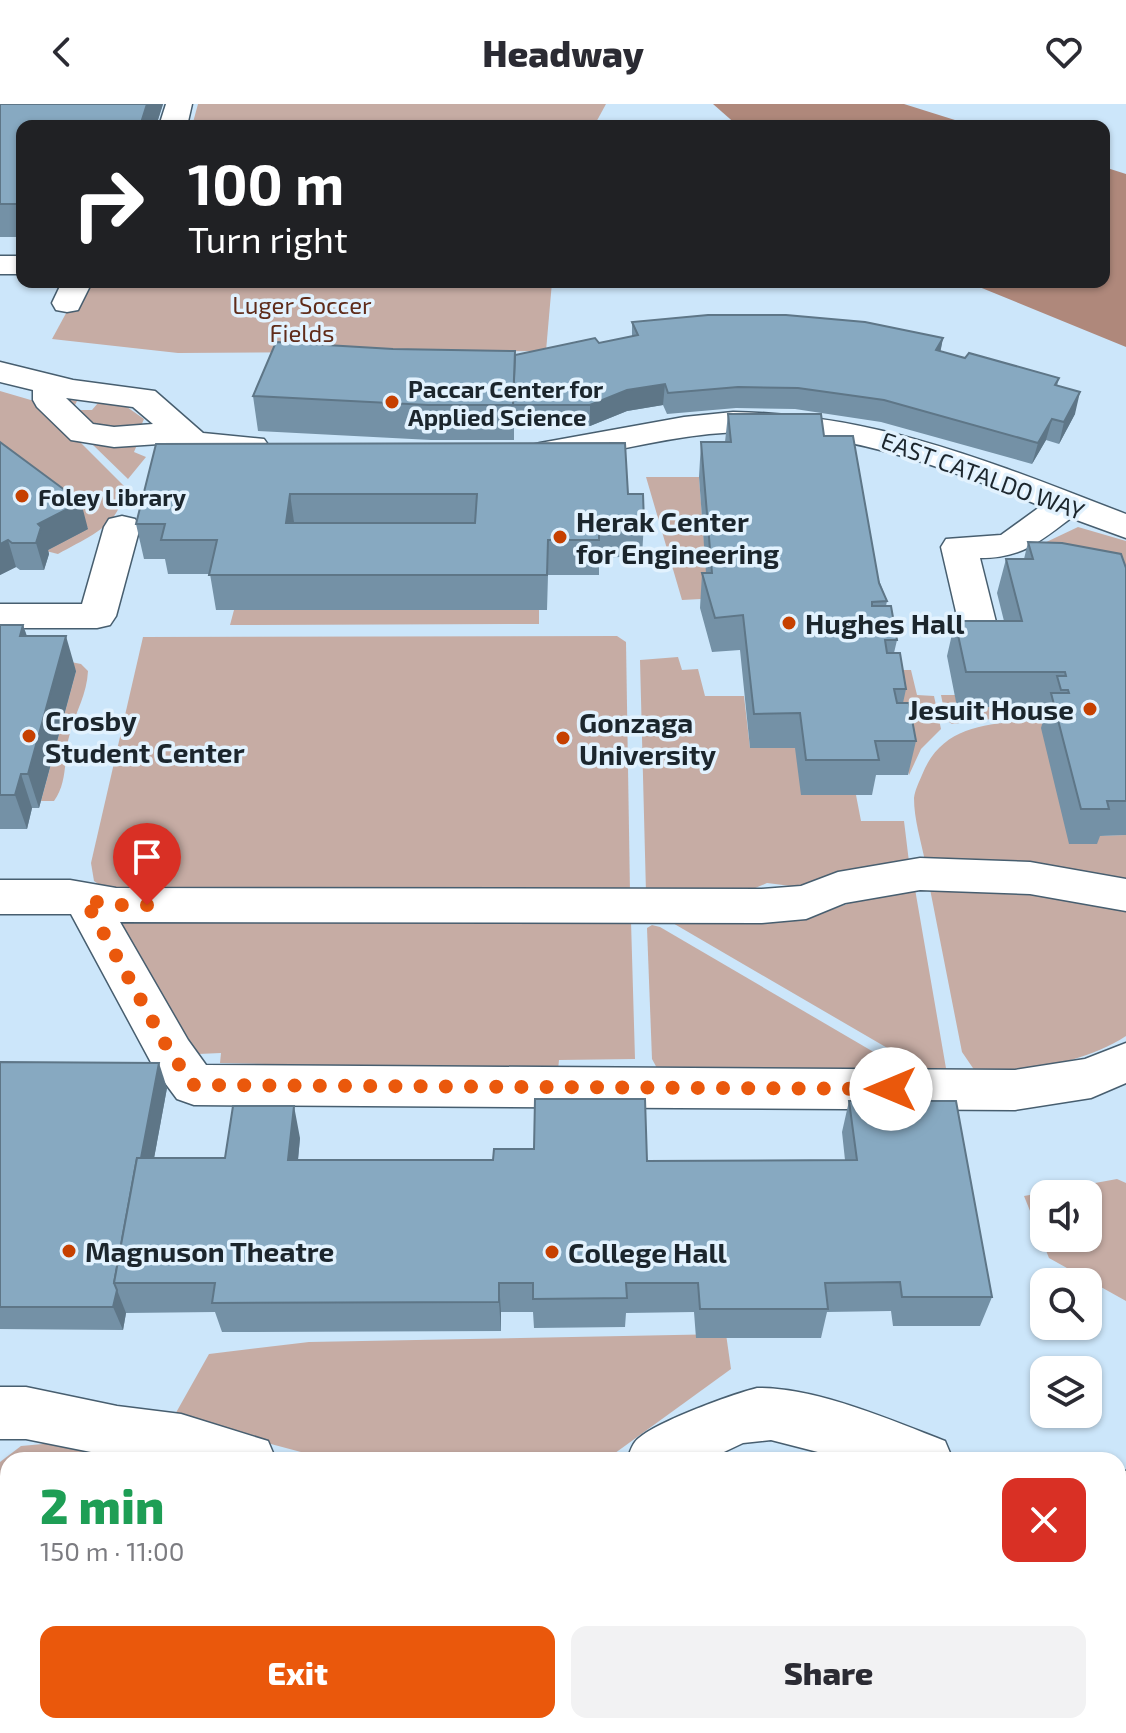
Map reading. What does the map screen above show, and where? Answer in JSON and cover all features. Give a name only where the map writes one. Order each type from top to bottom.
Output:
[{"type":"street","points":[[0,372],[49,385],[143,398],[152,403],[179,433],[194,443],[245,462],[288,449]]},
{"type":"street","name":"EAST CATALDO WAY","points":[[506,457],[546,465],[678,427],[734,422],[797,424],[870,435],[947,458],[1126,527]]},
{"type":"street","points":[[982,642],[959,547],[999,547],[1014,543],[1066,505]]},
{"type":"street","points":[[0,616],[97,616],[122,527]]},
{"type":"street","points":[[0,897],[85,900],[116,905],[762,906],[806,902],[850,885],[920,874],[1030,878],[1126,895]]},
{"type":"street","points":[[85,900],[171,1054],[194,1085],[1015,1090],[1091,1078],[1126,1062]]},
{"type":"street","points":[[0,1413],[26,1413],[117,1432],[181,1440],[221,1452]]},
{"type":"street","points":[[669,1452],[705,1431],[759,1413],[799,1419],[900,1452]]},
{"type":"green space","points":[[198,104],[606,104],[597,120],[194,120]]},
{"type":"green space","name":"Luger Soccer Fields","points":[[80,288],[551,288],[546,351],[178,353],[52,339]]},
{"type":"green space","points":[[0,391],[41,403],[124,486],[122,499],[111,520],[58,554],[46,551],[88,528],[0,463]]},
{"type":"green space","points":[[65,399],[77,401],[76,410],[92,410],[98,403],[127,407],[144,419],[141,426],[92,429]]},
{"type":"green space","points":[[139,440],[134,452],[146,457],[128,479],[92,444]]},
{"type":"green space","points":[[646,477],[699,477],[709,608],[701,599],[682,600]]},
{"type":"green space","points":[[1078,527],[1126,541],[1126,589],[1040,545]]},
{"type":"green space","points":[[234,610],[539,610],[539,624],[230,625]]},
{"type":"green space","points":[[617,636],[626,642],[630,893],[105,889],[94,881],[91,863],[143,637]]},
{"type":"green space","points":[[678,657],[682,670],[698,669],[705,696],[744,696],[750,748],[795,748],[856,795],[861,821],[904,821],[909,862],[871,866],[799,887],[767,883],[746,892],[646,893],[640,660]]},
{"type":"green space","points":[[71,662],[81,664],[88,671],[86,687],[70,733],[59,793],[54,801],[41,801],[76,671]]},
{"type":"green space","points":[[890,670],[911,670],[917,695],[934,696],[941,729],[921,749],[909,775]]},
{"type":"green space","points":[[941,695],[955,695],[958,707],[1054,707],[1032,714],[952,724],[946,720]]},
{"type":"green space","points":[[1033,721],[1050,725],[1095,836],[1126,835],[1126,882],[925,861],[914,798],[930,759],[941,746],[967,730],[999,723]]},
{"type":"green space","points":[[915,889],[947,1074],[932,1074],[671,922],[781,921],[810,917],[876,894]]},
{"type":"green space","points":[[930,889],[1033,894],[1126,909],[1126,1036],[1109,1046],[1073,1059],[977,1074],[962,1052]]},
{"type":"green space","points":[[113,920],[631,921],[635,1059],[559,1060],[558,1070],[220,1063],[221,1053],[198,1054]]},
{"type":"green space","points":[[652,925],[902,1071],[658,1070],[652,1059],[647,928]]},
{"type":"green space","points":[[1117,1179],[1126,1183],[1126,1301],[1102,1288],[1102,1268],[1067,1268],[1049,1258],[1047,1252],[1102,1252],[1102,1182]]},
{"type":"green space","points":[[1030,1195],[1030,1211],[1024,1196]]},
{"type":"green space","points":[[726,1334],[731,1369],[617,1452],[301,1452],[173,1418],[209,1354],[309,1342]]},
{"type":"green space","points":[[65,1442],[122,1452],[13,1452],[21,1446]]},
{"type":"shaded area","points":[[713,104],[904,104],[955,120],[731,120]]},
{"type":"shaded area","points":[[1110,169],[1126,174],[1126,347],[982,288],[1110,288]]},
{"type":"building","points":[[0,104],[147,104],[142,120],[16,120],[16,204],[0,204]]},
{"type":"building","points":[[708,315],[786,315],[865,322],[943,338],[936,350],[965,358],[969,353],[1059,378],[1055,385],[1080,392],[1064,422],[1052,419],[1038,443],[884,400],[798,388],[738,387],[668,393],[665,384],[627,390],[590,405],[513,405],[515,355],[595,338],[599,343],[638,335],[632,322]]},
{"type":"building","points":[[276,342],[393,349],[515,351],[513,405],[428,405],[253,396]]},
{"type":"building","name":"Hughes Hall","points":[[728,414],[821,414],[824,436],[853,436],[879,583],[887,601],[872,602],[872,606],[891,606],[897,640],[885,640],[887,653],[900,653],[906,689],[894,689],[897,703],[909,703],[916,741],[875,741],[879,760],[806,760],[800,713],[754,714],[743,615],[715,618],[702,573],[712,573],[701,442],[731,442]]},
{"type":"building","points":[[0,442],[81,502],[38,524],[41,527],[36,543],[12,543],[8,540],[0,544]]},
{"type":"building","points":[[625,443],[628,494],[643,494],[644,522],[599,523],[599,540],[548,540],[547,575],[209,575],[217,540],[161,540],[165,524],[136,524],[156,444]],"holes":[[[290,494],[477,494],[475,523],[286,523]]]},
{"type":"building","name":"Jesuit House","points":[[1028,542],[1062,543],[1121,554],[1126,568],[1126,801],[1107,801],[1109,809],[1081,809],[1051,693],[1069,693],[1068,690],[1061,690],[1057,676],[1066,676],[1065,672],[966,672],[955,621],[1022,621],[1006,559],[1033,559]]},
{"type":"building","points":[[0,625],[23,625],[20,636],[66,636],[28,774],[21,774],[15,795],[0,795]]},
{"type":"building","name":"Magnuson Theatre","points":[[0,1062],[159,1063],[141,1158],[137,1158],[114,1283],[117,1290],[113,1307],[0,1307]]},
{"type":"building","name":"College Hall","points":[[535,1099],[645,1099],[647,1161],[857,1160],[849,1101],[956,1101],[992,1297],[902,1297],[900,1282],[825,1283],[828,1309],[700,1309],[698,1283],[626,1283],[627,1298],[533,1299],[533,1283],[499,1283],[499,1302],[212,1303],[215,1283],[114,1283],[137,1158],[225,1158],[233,1106],[294,1106],[288,1160],[493,1160],[494,1149],[534,1149]]},
{"type":"place","name":"Paccar Center for Applied Science","points":[[392,402]]},
{"type":"place","name":"Foley Library","points":[[22,496]]},
{"type":"place","name":"Herak Center for Engineering","points":[[560,537]]},
{"type":"place","name":"Hughes Hall","points":[[789,623]]},
{"type":"place","name":"Jesuit House","points":[[1090,709]]},
{"type":"place","name":"Crosby Student Center","points":[[29,736]]},
{"type":"place","name":"Gonzaga University","points":[[563,738]]},
{"type":"place","name":"Magnuson Theatre","points":[[69,1251]]},
{"type":"place","name":"College Hall","points":[[552,1252]]},
{"type":"route","points":[[147,905],[116,905],[85,900],[171,1054],[194,1085],[891,1089]]}]
